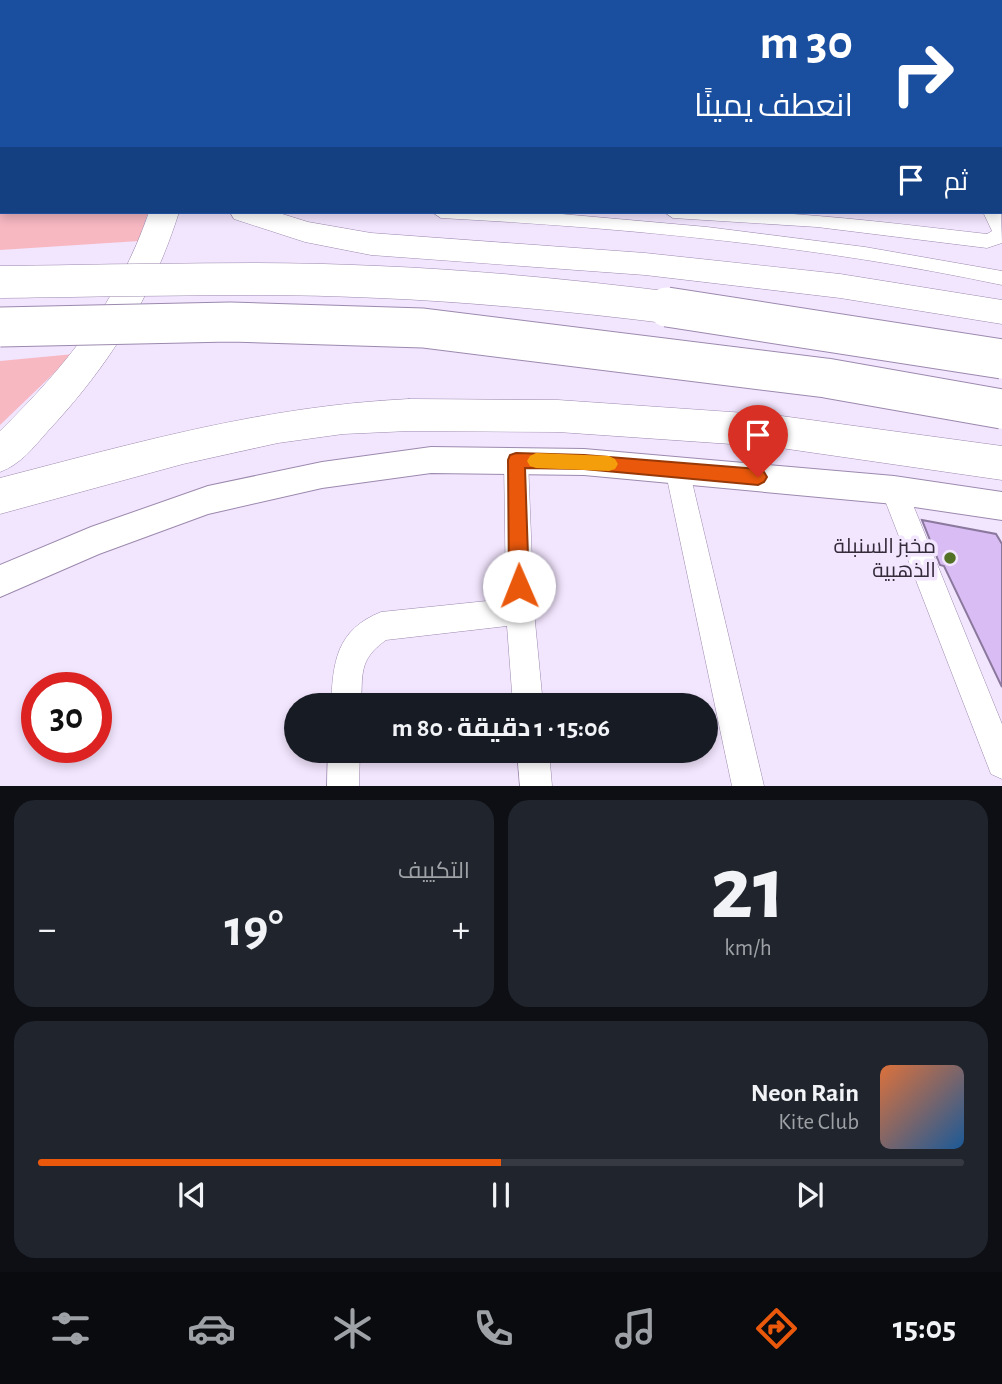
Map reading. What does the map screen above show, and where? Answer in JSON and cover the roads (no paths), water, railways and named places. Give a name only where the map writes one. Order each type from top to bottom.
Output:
[{"type":"highway","points":[[0,282],[155,278],[258,279],[555,293],[707,312],[1002,359]]},
{"type":"highway","points":[[0,327],[49,324],[230,323],[423,328],[826,378],[1002,409]]},
{"type":"main road","points":[[0,455],[69,385],[113,327],[143,269],[163,214]]},
{"type":"main road","points":[[251,214],[305,232],[371,244],[645,264],[840,286],[1002,313]]},
{"type":"main road","points":[[0,496],[183,447],[278,427],[343,418],[409,415],[558,416],[774,431],[1002,463]]},
{"type":"street","points":[[490,214],[692,230],[909,261],[1002,278]]},
{"type":"street","points":[[709,214],[817,221],[986,242],[997,238],[1002,231],[993,214]]},
{"type":"street","points":[[887,214],[909,261]]},
{"type":"street","points":[[0,581],[91,542],[208,500],[322,475],[431,460],[584,462],[894,490],[1002,506]]},
{"type":"street","points":[[516,460],[520,611],[527,693]]},
{"type":"street","points":[[677,470],[748,786]]},
{"type":"street","points":[[894,490],[1002,764]]},
{"type":"street","points":[[347,693],[348,662],[361,640],[381,626],[520,611]]},
{"type":"street","points":[[343,786],[344,763]]},
{"type":"street","points":[[534,763],[536,786]]},
{"type":"place","name":"مخبز السنبلة الذهبية","points":[[950,558]]}]
